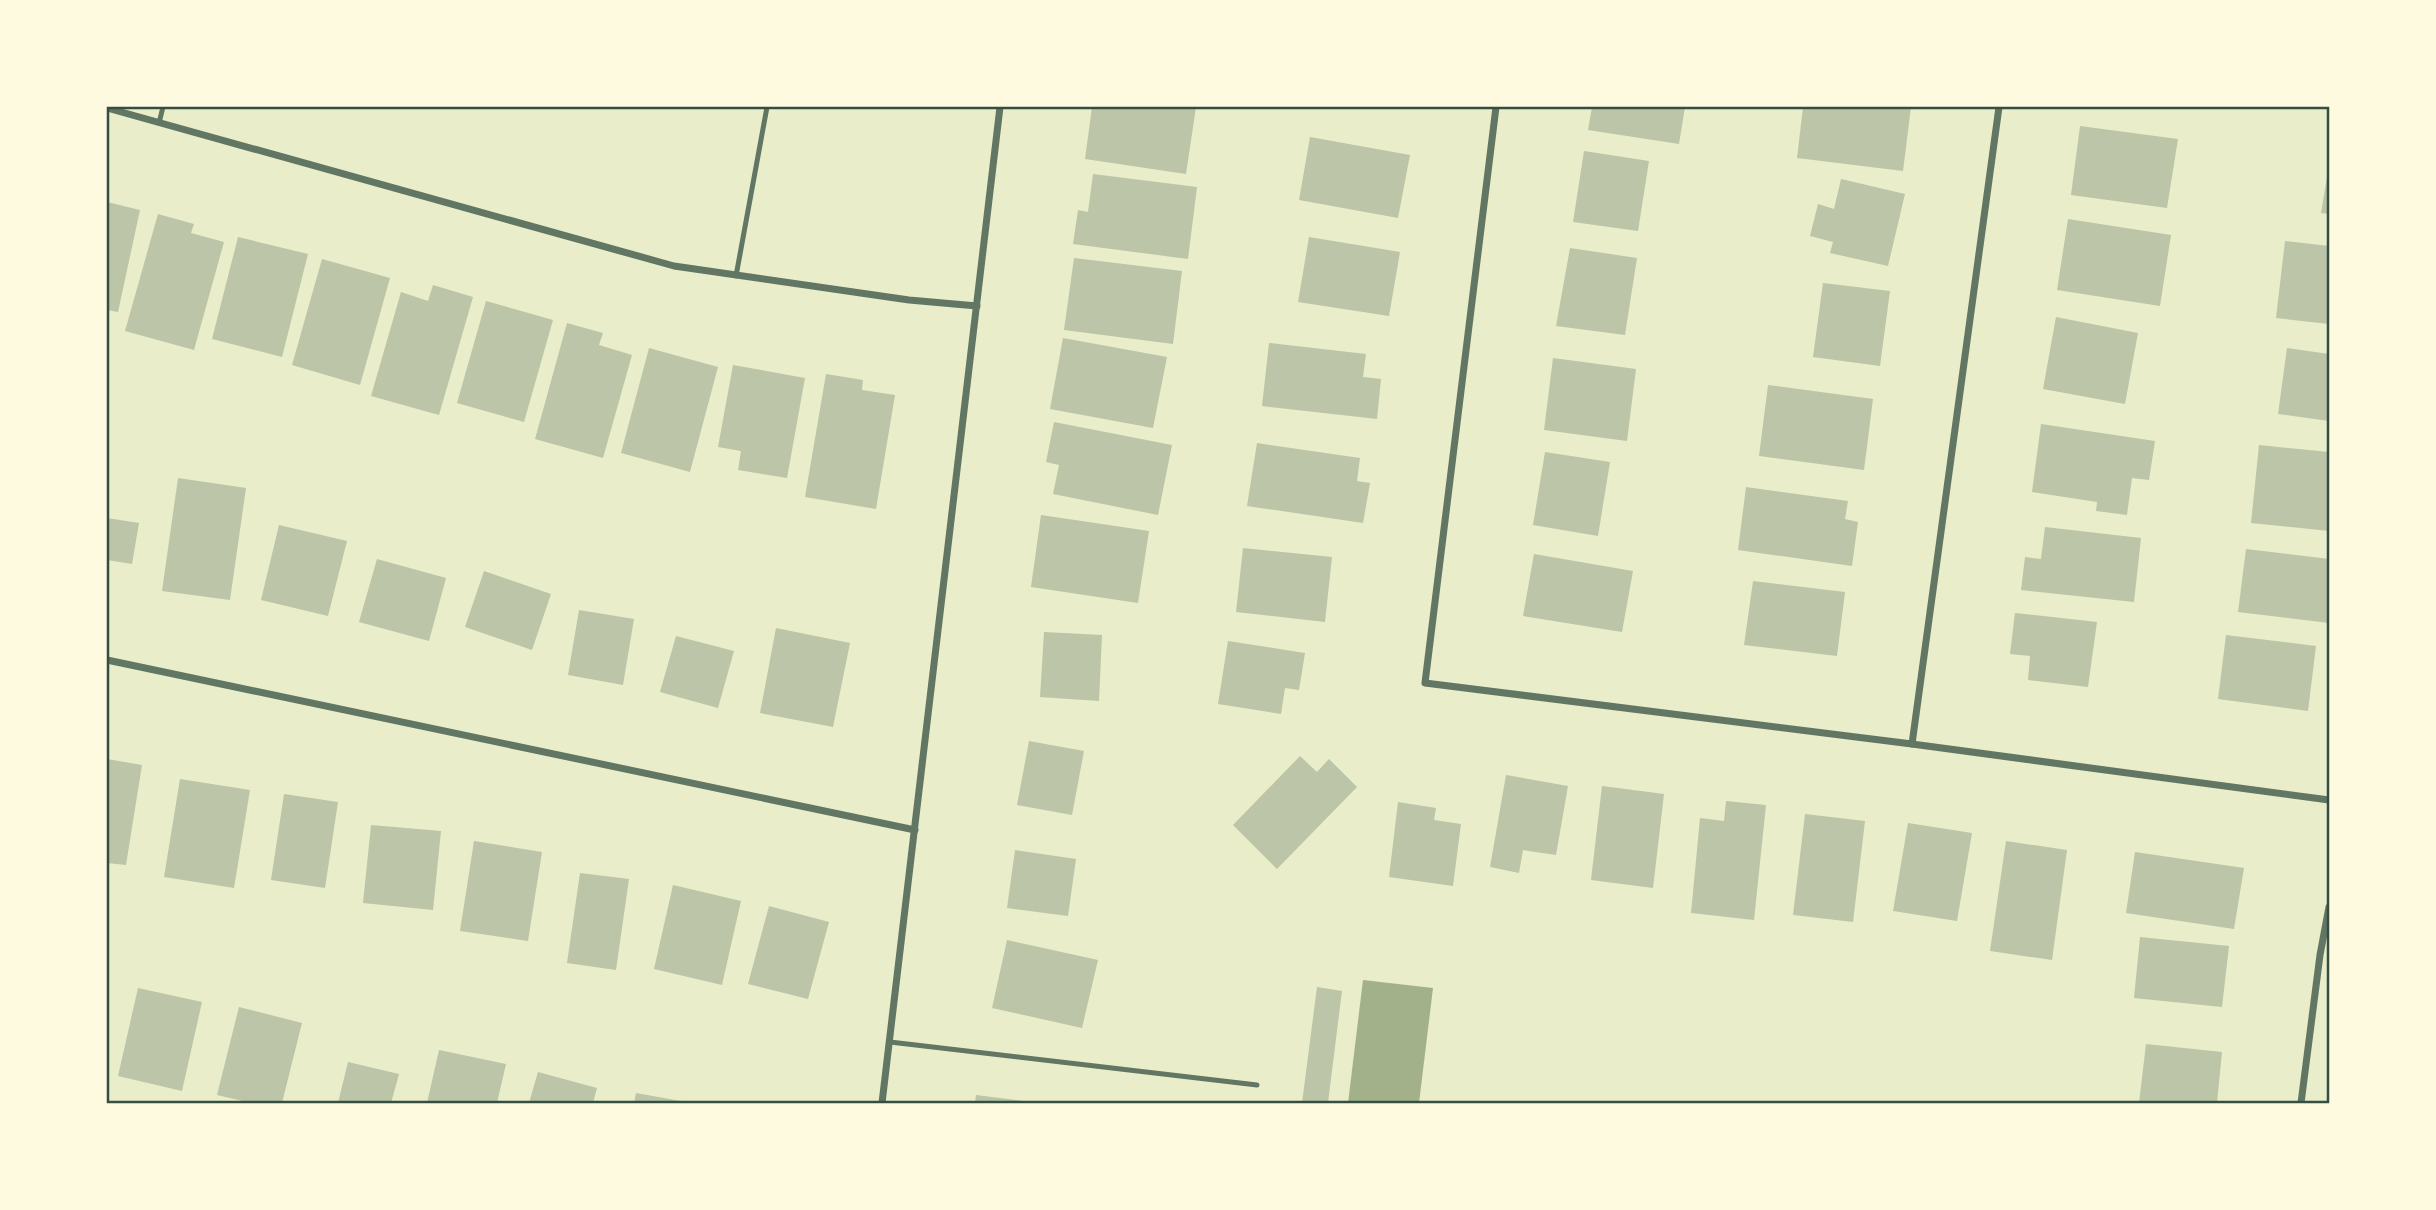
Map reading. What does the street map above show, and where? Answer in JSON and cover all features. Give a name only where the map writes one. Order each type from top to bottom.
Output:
[{"type":"street","points":[[882,1103],[1000,107]]},
{"type":"street","points":[[1496,107],[1425,683],[2329,800]]},
{"type":"street","points":[[1912,744],[1999,107]]},
{"type":"street","points":[[107,108],[674,267],[909,300],[977,306]]},
{"type":"street","points":[[107,660],[915,830]]},
{"type":"street","points":[[2301,1103],[2329,907]]},
{"type":"lane","points":[[159,123],[163,107]]},
{"type":"lane","points":[[736,276],[767,107]]},
{"type":"lane","points":[[890,1042],[1257,1085]]},
{"type":"shaded area","points":[[1363,980],[1433,988],[1419,1103],[1348,1103]]},
{"type":"building","points":[[1092,107],[1196,107],[1186,174],[1085,159]]},
{"type":"building","points":[[1592,107],[1685,107],[1679,144],[1588,130]]},
{"type":"building","points":[[1803,107],[1911,107],[1903,171],[1797,158]]},
{"type":"building","points":[[2080,126],[2178,139],[2167,208],[2071,195]]},
{"type":"building","points":[[1310,137],[1410,155],[1398,218],[1299,200]]},
{"type":"building","points":[[1584,151],[1649,161],[1638,231],[1573,222]]},
{"type":"building","points":[[2329,171],[2329,214],[2321,213]]},
{"type":"building","points":[[1093,174],[1197,187],[1188,259],[1073,244],[1078,210],[1088,212]]},
{"type":"building","points":[[1841,179],[1905,194],[1888,266],[1830,253],[1833,242],[1810,236],[1818,204],[1834,209]]},
{"type":"building","points":[[107,202],[140,210],[118,312],[107,310]]},
{"type":"building","points":[[158,214],[194,224],[191,233],[224,242],[194,350],[125,331]]},
{"type":"building","points":[[2068,219],[2171,235],[2160,306],[2057,290]]},
{"type":"building","points":[[238,237],[308,254],[282,357],[212,339]]},
{"type":"building","points":[[1309,237],[1400,252],[1389,316],[1298,302]]},
{"type":"building","points":[[2285,241],[2329,246],[2329,324],[2276,318]]},
{"type":"building","points":[[1570,248],[1637,258],[1625,335],[1556,326]]},
{"type":"building","points":[[1074,258],[1182,271],[1173,344],[1064,330]]},
{"type":"building","points":[[322,259],[390,278],[360,385],[292,365]]},
{"type":"building","points":[[1823,283],[1890,291],[1880,366],[1813,357]]},
{"type":"building","points":[[433,285],[473,297],[439,415],[371,396],[401,292],[428,301]]},
{"type":"building","points":[[486,301],[553,320],[524,422],[457,403]]},
{"type":"building","points":[[2056,317],[2138,333],[2125,404],[2043,389]]},
{"type":"building","points":[[567,323],[603,333],[599,345],[632,355],[603,458],[535,439]]},
{"type":"building","points":[[1063,338],[1167,357],[1153,428],[1050,409]]},
{"type":"building","points":[[1269,343],[1366,354],[1363,377],[1381,379],[1377,419],[1262,406]]},
{"type":"building","points":[[649,348],[718,367],[690,472],[621,453]]},
{"type":"building","points":[[2287,348],[2329,354],[2329,421],[2278,414]]},
{"type":"building","points":[[1553,358],[1636,369],[1627,441],[1544,430]]},
{"type":"building","points":[[733,365],[805,378],[787,478],[738,470],[741,451],[718,447]]},
{"type":"building","points":[[826,374],[863,380],[862,390],[895,395],[876,509],[805,497]]},
{"type":"building","points":[[1768,385],[1873,399],[1864,470],[1759,456]]},
{"type":"building","points":[[1054,422],[1172,445],[1158,515],[1053,494],[1059,465],[1046,462]]},
{"type":"building","points":[[2041,424],[2155,441],[2149,480],[2132,478],[2127,515],[2096,511],[2097,502],[2032,492]]},
{"type":"building","points":[[1257,443],[1360,458],[1357,481],[1370,483],[1363,523],[1247,506]]},
{"type":"building","points":[[2259,445],[2329,452],[2329,531],[2251,523]]},
{"type":"building","points":[[1545,452],[1610,462],[1598,536],[1533,525]]},
{"type":"building","points":[[178,478],[246,488],[230,600],[162,591]]},
{"type":"building","points":[[1746,487],[1848,501],[1845,519],[1858,522],[1852,566],[1738,550]]},
{"type":"building","points":[[1041,515],[1149,531],[1138,603],[1031,587]]},
{"type":"building","points":[[107,518],[139,523],[132,564],[107,560]]},
{"type":"building","points":[[279,525],[347,541],[328,616],[261,600]]},
{"type":"building","points":[[2045,527],[2141,538],[2134,602],[2021,590],[2025,557],[2041,559]]},
{"type":"building","points":[[1243,548],[1332,557],[1325,622],[1236,612]]},
{"type":"building","points":[[2246,549],[2329,559],[2329,623],[2238,612]]},
{"type":"building","points":[[1534,554],[1633,571],[1622,632],[1523,616]]},
{"type":"building","points":[[377,559],[446,578],[429,641],[359,622]]},
{"type":"building","points":[[484,571],[551,594],[532,650],[465,627]]},
{"type":"building","points":[[1753,581],[1845,592],[1837,656],[1744,645]]},
{"type":"building","points":[[579,610],[634,619],[623,685],[568,675]]},
{"type":"building","points":[[2015,613],[2097,622],[2088,687],[2028,680],[2030,656],[2010,654]]},
{"type":"building","points":[[776,628],[850,643],[833,727],[760,713]]},
{"type":"building","points":[[1044,632],[1102,635],[1099,701],[1040,697]]},
{"type":"building","points":[[2226,635],[2316,646],[2308,711],[2218,699]]},
{"type":"building","points":[[676,636],[734,651],[718,708],[660,692]]},
{"type":"building","points":[[1228,641],[1305,653],[1299,690],[1285,688],[1281,714],[1218,704]]},
{"type":"building","points":[[1029,741],[1084,751],[1072,815],[1017,805]]},
{"type":"building","points":[[1300,756],[1317,772],[1329,759],[1357,787],[1277,869],[1233,825]]},
{"type":"building","points":[[107,759],[142,765],[126,865],[107,863]]},
{"type":"building","points":[[1506,775],[1568,786],[1556,855],[1523,850],[1519,873],[1490,867]]},
{"type":"building","points":[[180,779],[250,790],[234,888],[164,877]]},
{"type":"building","points":[[1602,786],[1664,794],[1653,888],[1591,880]]},
{"type":"building","points":[[284,794],[338,802],[325,888],[271,880]]},
{"type":"building","points":[[1726,801],[1766,805],[1754,920],[1691,913],[1700,818],[1724,821]]},
{"type":"building","points":[[1398,802],[1436,808],[1434,820],[1461,824],[1453,886],[1389,877]]},
{"type":"building","points":[[1805,814],[1865,821],[1853,922],[1793,915]]},
{"type":"building","points":[[1908,823],[1972,833],[1957,921],[1893,911]]},
{"type":"building","points":[[371,825],[441,831],[433,910],[363,903]]},
{"type":"building","points":[[474,841],[542,852],[528,941],[460,931]]},
{"type":"building","points":[[2006,841],[2067,850],[2052,960],[1990,951]]},
{"type":"building","points":[[1015,850],[1076,859],[1068,916],[1007,908]]},
{"type":"building","points":[[2135,852],[2244,868],[2234,929],[2126,913]]},
{"type":"building","points":[[580,873],[629,879],[616,970],[567,963]]},
{"type":"building","points":[[673,885],[741,901],[722,985],[654,969]]},
{"type":"building","points":[[769,906],[829,922],[808,999],[748,984]]},
{"type":"building","points":[[2140,937],[2229,946],[2222,1007],[2134,998]]},
{"type":"building","points":[[1007,940],[1098,960],[1082,1028],[992,1008]]},
{"type":"building","points":[[1317,987],[1342,991],[1328,1103],[1302,1103]]},
{"type":"building","points":[[138,988],[202,1002],[182,1091],[118,1076]]},
{"type":"building","points":[[239,1007],[302,1023],[282,1103],[251,1103],[217,1095]]},
{"type":"building","points":[[2146,1044],[2222,1052],[2217,1103],[2139,1103]]},
{"type":"building","points":[[439,1050],[506,1064],[497,1103],[427,1103]]},
{"type":"building","points":[[348,1062],[399,1074],[391,1103],[338,1103]]},
{"type":"building","points":[[538,1072],[597,1088],[593,1103],[529,1103]]},
{"type":"building","points":[[636,1093],[686,1102],[686,1103],[634,1103]]},
{"type":"building","points":[[976,1095],[1032,1102],[1032,1103],[975,1103]]}]
